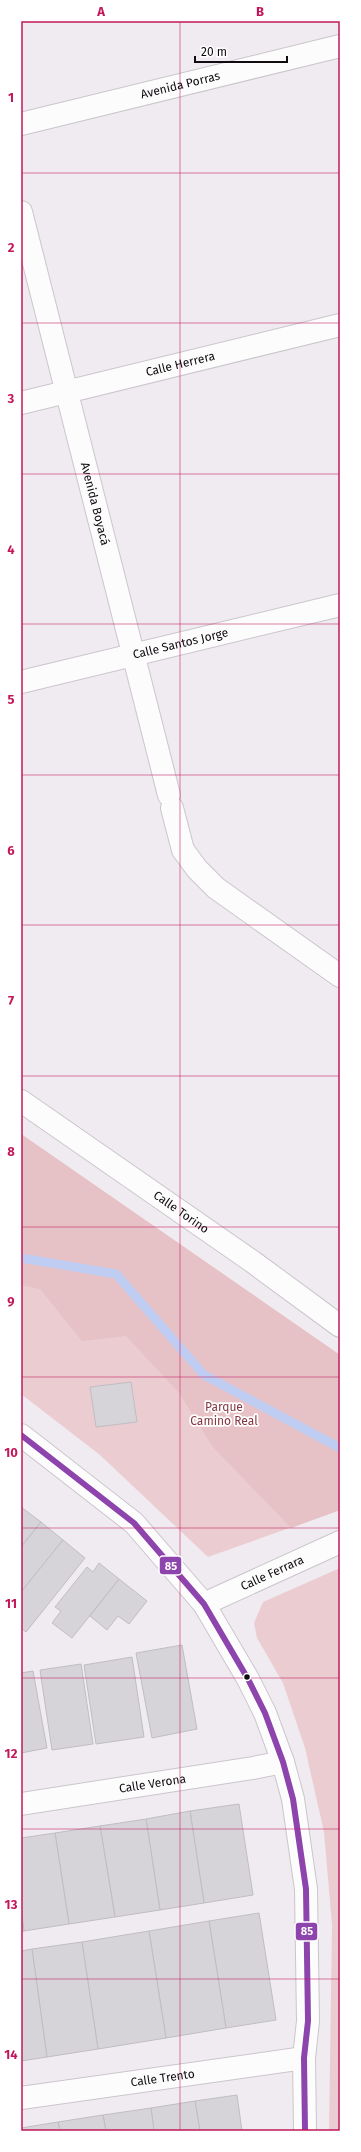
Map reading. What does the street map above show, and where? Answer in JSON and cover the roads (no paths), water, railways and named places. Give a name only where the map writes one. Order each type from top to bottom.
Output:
[{"type":"street","name":"Avenida Porras","points":[[21,124],[340,46]]},
{"type":"street","name":"Avenida Boyacá","points":[[21,212],[65,392],[182,850],[193,865],[216,888],[340,976]]},
{"type":"street","name":"Calle Herrera","points":[[21,404],[340,325]]},
{"type":"street","name":"Calle Santos Jorge","points":[[21,682],[340,606]]},
{"type":"street","name":"Calle Torino","points":[[21,1101],[253,1262],[340,1326]]},
{"type":"street","points":[[21,1435],[134,1523],[204,1604],[248,1679],[265,1713],[283,1762],[293,1799],[306,1889],[308,2021],[304,2058],[305,2131]]},
{"type":"street","name":"Calle Ferrara","points":[[204,1604],[340,1542]]},
{"type":"street","name":"Calle Verona","points":[[21,1804],[283,1762]]},
{"type":"street","name":"Calle Trento","points":[[21,2098],[278,2060],[304,2058]]},
{"type":"waterway","points":[[21,1258],[116,1274],[204,1375],[340,1448]]},
{"type":"park label","name":"Parque Camino Real","points":[[224,1414]]}]
